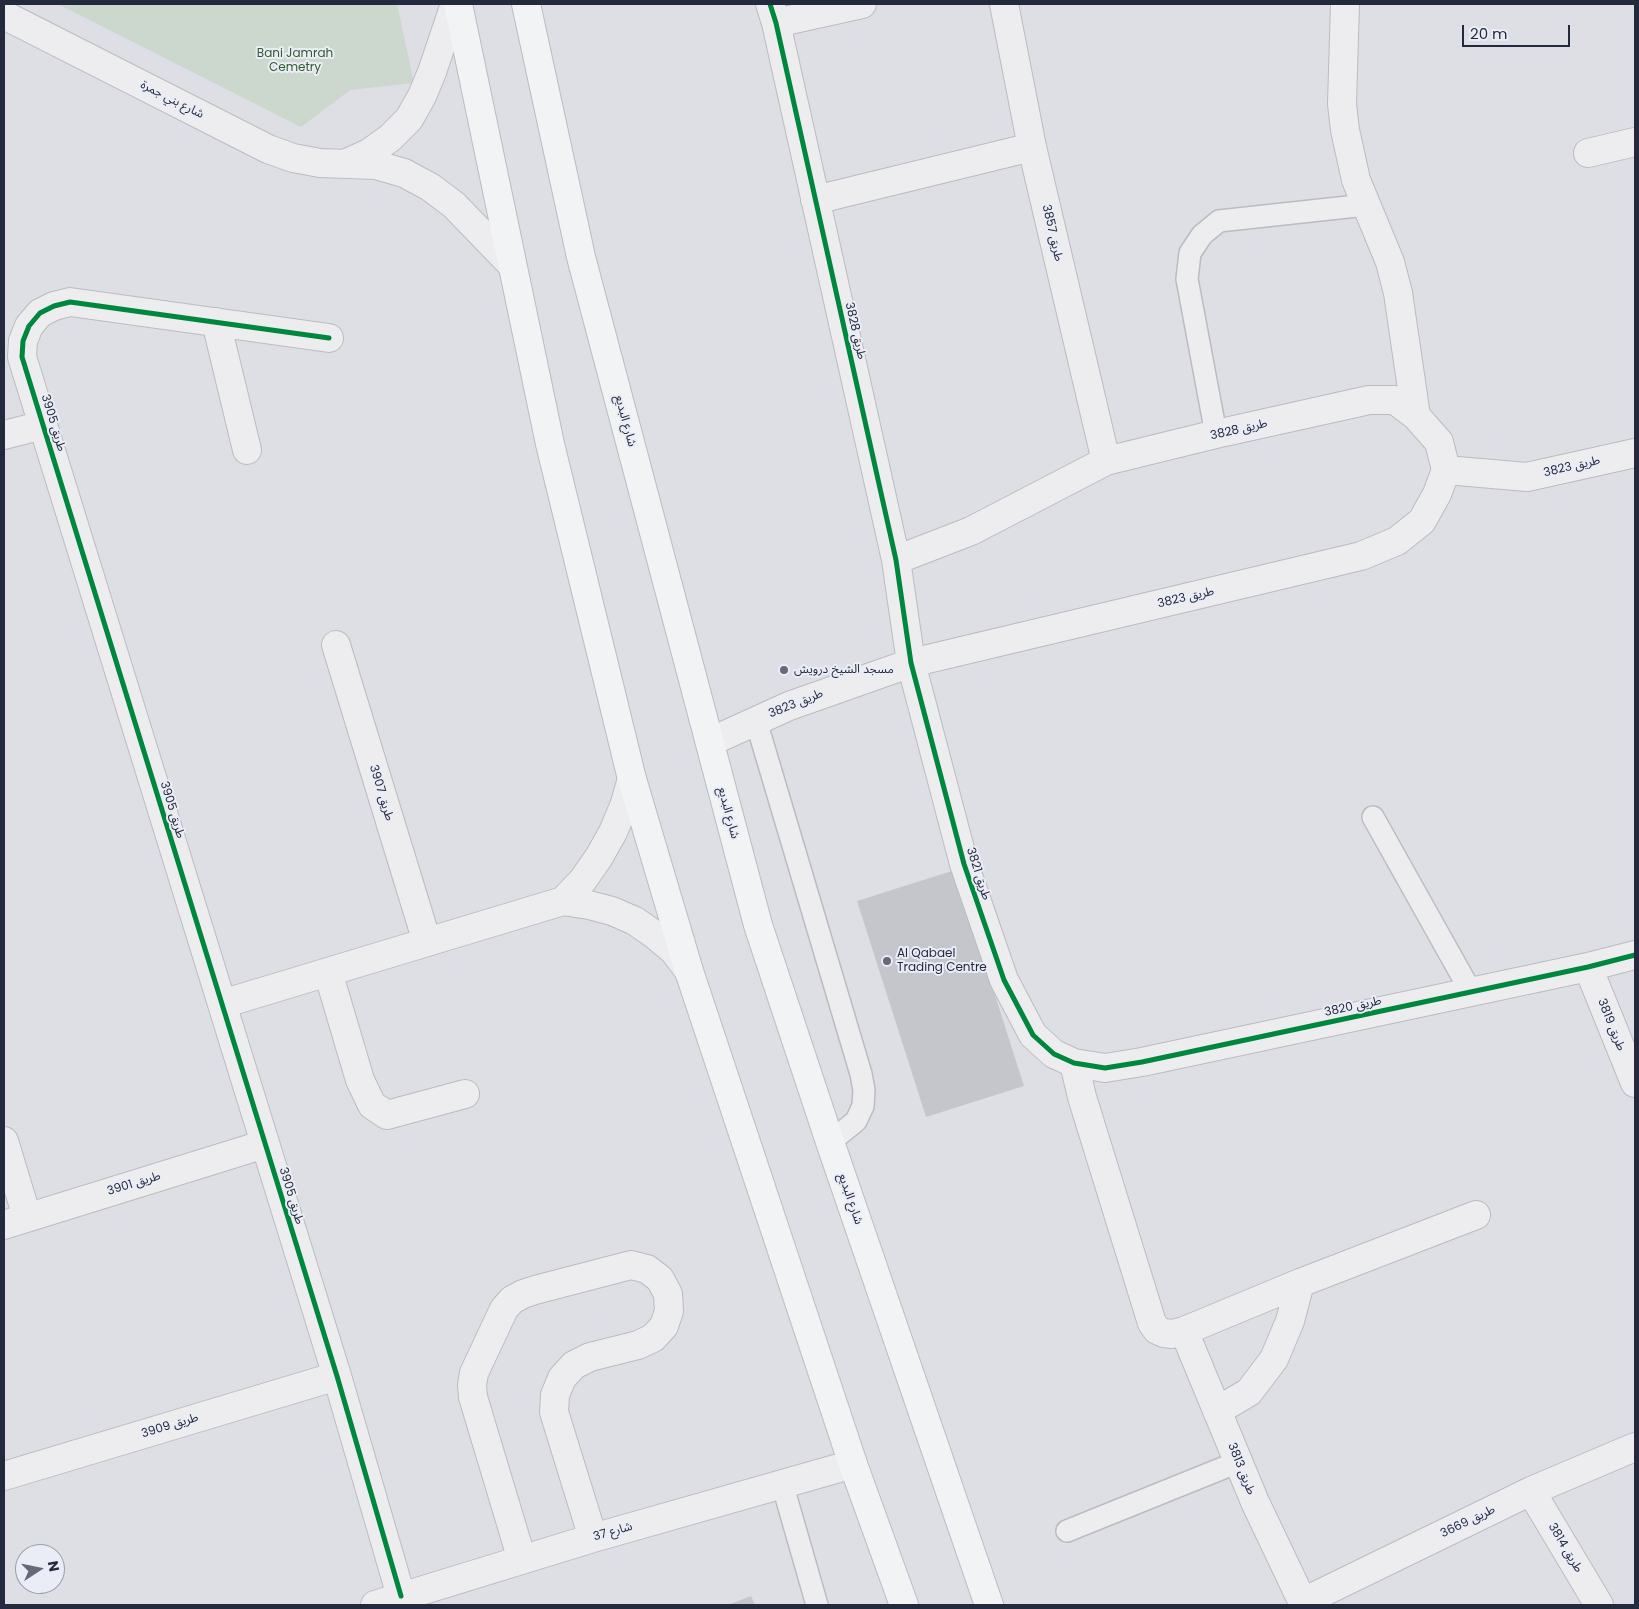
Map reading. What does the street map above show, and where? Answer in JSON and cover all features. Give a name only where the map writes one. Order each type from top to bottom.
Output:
[{"type":"main road","points":[[456,4],[550,444],[632,779],[689,971],[853,1464],[904,1605]]},
{"type":"main road","name":"شارع البديع","points":[[526,4],[582,257],[758,925],[830,1142],[989,1605]]},
{"type":"street","name":"شارع بني جمرة","points":[[347,163],[369,153],[390,138],[408,118],[422,96],[456,4]]},
{"type":"street","points":[[773,13],[862,4]]},
{"type":"street","name":"طريق 3857","points":[[1004,4],[1032,147],[1106,461]]},
{"type":"street","points":[[1345,4],[1342,104],[1345,130],[1356,180],[1390,262],[1398,293],[1416,416]]},
{"type":"street","name":"طريق 3828","points":[[773,13],[896,560],[912,664]]},
{"type":"street","name":"شارع بني جمرة","points":[[4,15],[268,149],[293,158],[320,163],[376,165],[404,173],[430,187],[454,205],[512,265]]},
{"type":"street","points":[[1588,153],[1635,142]]},
{"type":"street","points":[[815,200],[1032,147]]},
{"type":"street","name":"طريق 3905","points":[[329,338],[70,302],[54,306],[40,313],[29,326],[23,341],[22,357],[337,1376],[401,1596]]},
{"type":"street","points":[[216,322],[247,450]]},
{"type":"street","name":"طريق 3828","points":[[896,560],[971,530],[1106,461],[1216,434],[1370,400],[1395,400],[1416,416],[1439,442],[1446,470]]},
{"type":"street","points":[[4,435],[43,425]]},
{"type":"street","name":"طريق 3823","points":[[710,742],[817,695],[912,664],[1360,556],[1398,541],[1422,521],[1437,494],[1446,470],[1527,478],[1635,453]]},
{"type":"street","name":"طريق 3907","points":[[336,645],[427,942]]},
{"type":"street","name":"طريق 3821","points":[[912,664],[964,864],[1004,980],[1033,1035],[1054,1054],[1074,1064]]},
{"type":"street","points":[[563,901],[583,880],[599,857],[613,832],[624,806],[632,779]]},
{"type":"street","points":[[222,1004],[563,901],[612,911],[635,921],[674,951],[689,971]]},
{"type":"street","name":"طريق 3820","points":[[1074,1064],[1105,1068],[1142,1062],[1588,967],[1635,954]]},
{"type":"street","name":"طريق 3819","points":[[1588,967],[1635,1083]]},
{"type":"street","points":[[328,972],[360,1080],[372,1105],[387,1115],[465,1094]]},
{"type":"street","points":[[1074,1064],[1082,1097],[1152,1323],[1157,1330],[1164,1333],[1172,1334],[1184,1331],[1476,1215]]},
{"type":"street","points":[[4,1141],[16,1221]]},
{"type":"street","name":"طريق 3901","points":[[16,1221],[265,1144]]},
{"type":"street","points":[[522,1560],[473,1397],[472,1385],[476,1367],[504,1309],[512,1300],[535,1290],[631,1266],[647,1270],[660,1279],[668,1294],[669,1311],[664,1326],[653,1338],[638,1345],[590,1357],[574,1365],[562,1378],[555,1395],[554,1412],[593,1538]]},
{"type":"street","points":[[1217,1411],[1249,1392],[1274,1359],[1290,1321],[1300,1284]]},
{"type":"street","name":"طريق 3813","points":[[1184,1331],[1255,1502],[1303,1604]]},
{"type":"street","name":"طريق 3909","points":[[4,1476],[337,1376]]},
{"type":"street","name":"طريق 3669","points":[[1303,1604],[1531,1491],[1635,1447]]},
{"type":"street","name":"شارع 37","points":[[375,1605],[593,1538],[853,1464]]},
{"type":"street","name":"طريق 3814","points":[[1531,1491],[1600,1605]]},
{"type":"lane","points":[[1216,434],[1187,279],[1190,253],[1202,235],[1219,221],[1366,205]]},
{"type":"lane","points":[[756,721],[864,1090],[863,1106],[856,1121],[830,1142]]},
{"type":"lane","points":[[1373,816],[1471,992]]},
{"type":"lane","points":[[1067,1531],[1238,1462]]},
{"type":"lane","points":[[782,1483],[817,1605]]},
{"type":"green space","name":"Bani Jamrah Cemetry","points":[[58,4],[397,4],[414,83],[350,90],[301,127]]},
{"type":"building","points":[[955,870],[1024,1086],[926,1117],[857,901]]},
{"type":"building","points":[[751,1596],[755,1605],[728,1605]]},
{"type":"cycle path","points":[[770,4],[776,23],[896,560],[911,663],[964,864],[1004,980],[1033,1035],[1054,1054],[1074,1063],[1105,1068],[1142,1062],[1588,967],[1635,955]]},
{"type":"cycle path","points":[[329,338],[70,302],[54,306],[40,313],[29,326],[23,341],[22,357],[337,1376],[401,1596]]},
{"type":"place","name":"مسجد الشيخ درويش","points":[[784,670]]},
{"type":"place","name":"Al Qabael Trading Centre","points":[[887,961]]}]
